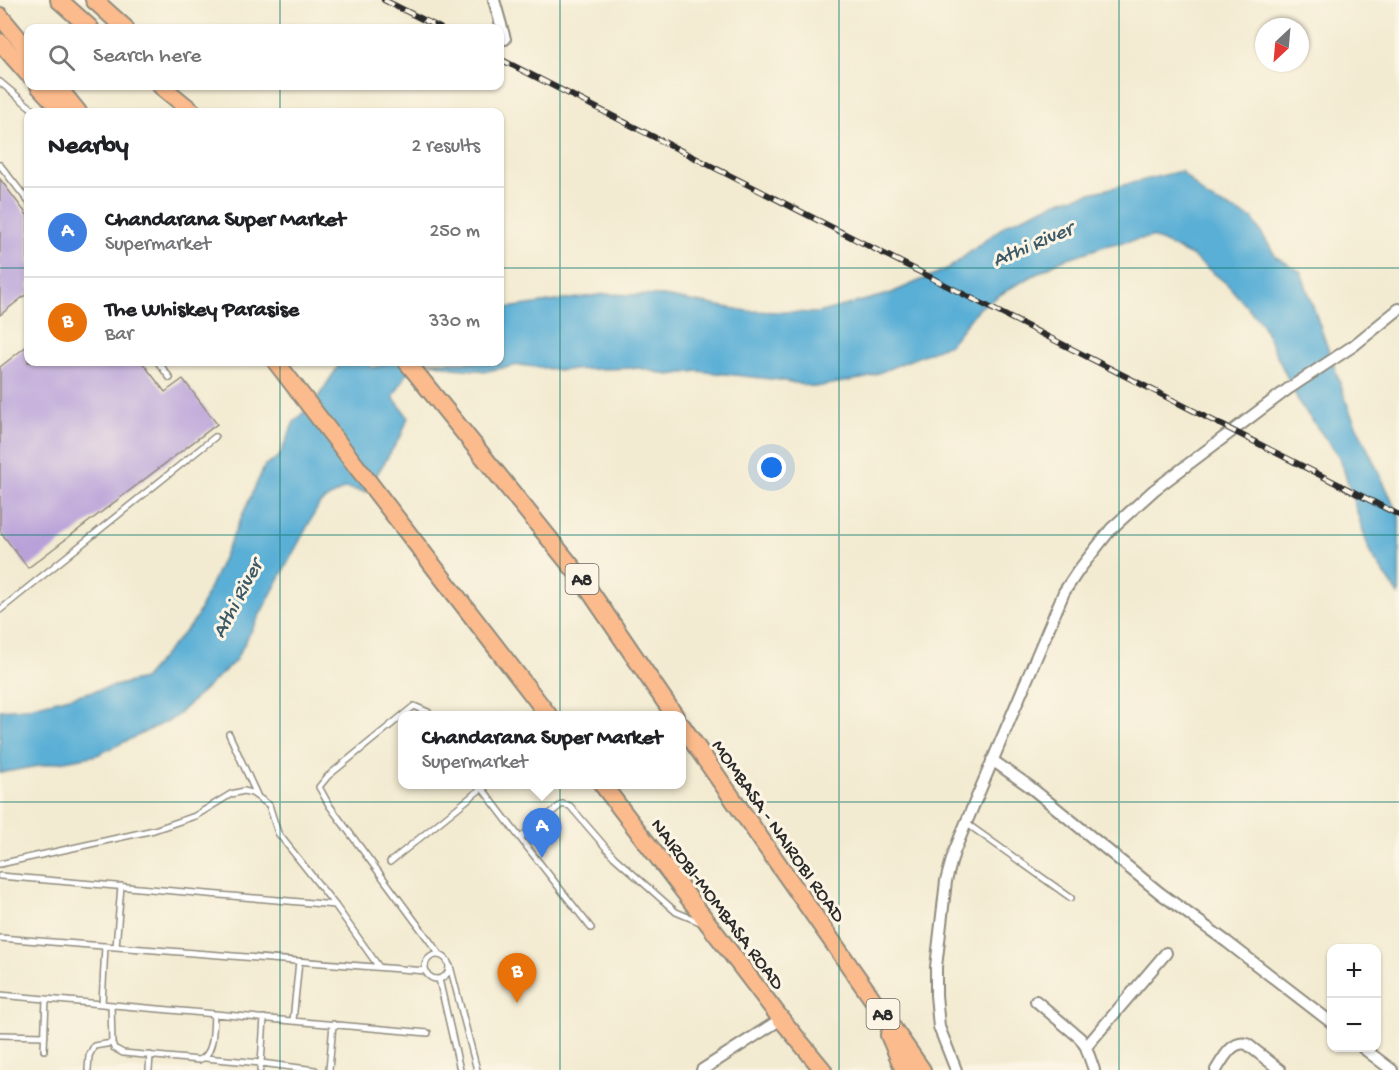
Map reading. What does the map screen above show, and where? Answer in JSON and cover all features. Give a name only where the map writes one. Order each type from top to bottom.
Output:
[{"type":"highway","points":[[59,0],[86,24]]},
{"type":"highway","points":[[94,0],[121,24]]},
{"type":"highway","points":[[0,16],[24,45]]},
{"type":"highway","points":[[0,42],[24,69]]},
{"type":"highway","points":[[43,90],[59,108]]},
{"type":"highway","points":[[60,90],[75,108]]},
{"type":"highway","points":[[166,90],[188,108]]},
{"type":"highway","points":[[174,90],[190,108]]},
{"type":"highway","points":[[279,366],[545,711]]},
{"type":"highway","name":"A8","points":[[410,366],[580,578],[672,711]]},
{"type":"highway","name":"MOMBASA - NAIROBI ROAD","points":[[686,733],[871,996]]},
{"type":"highway","name":"NAIROBI-MOMBASA ROAD","points":[[606,789],[781,1019],[823,1070]]},
{"type":"highway","points":[[871,996],[904,1070]]},
{"type":"highway","name":"A8","points":[[871,996],[922,1070]]},
{"type":"street","points":[[494,0],[501,24]]},
{"type":"street","points":[[956,1070],[939,1027],[936,967],[946,881],[954,852],[1065,592],[1078,571],[1111,530],[1154,490],[1288,390],[1353,346],[1399,309]]},
{"type":"street","points":[[992,760],[1029,786],[1160,893],[1327,1019]]},
{"type":"street","points":[[1086,1047],[1166,953]]},
{"type":"street","points":[[1036,1001],[1067,1026],[1086,1047],[1094,1070]]},
{"type":"street","points":[[702,1070],[781,1019]]},
{"type":"street","points":[[1216,1070],[1235,1044],[1240,1042],[1247,1044],[1280,1070]]},
{"type":"street","points":[[1370,1052],[1392,1070]]},
{"type":"lane","points":[[0,82],[31,108]]},
{"type":"lane","points":[[0,165],[24,196]]},
{"type":"lane","points":[[161,366],[170,378]]},
{"type":"lane","points":[[0,610],[215,436]]},
{"type":"lane","points":[[408,711],[414,706],[426,711]]},
{"type":"lane","points":[[398,719],[328,776],[319,788],[328,805],[440,955],[445,957],[450,966],[477,1070]]},
{"type":"lane","points":[[229,734],[257,795]]},
{"type":"lane","points":[[390,862],[476,789]]},
{"type":"lane","points":[[482,789],[591,928]]},
{"type":"lane","points":[[0,864],[178,823],[195,816],[231,794],[244,791],[257,795],[269,805],[278,832],[335,905],[379,967]]},
{"type":"lane","points":[[520,838],[562,804],[570,806],[614,857],[676,912],[712,927]]},
{"type":"lane","points":[[966,823],[1071,898]]},
{"type":"lane","points":[[0,876],[335,905]]},
{"type":"lane","points":[[116,947],[121,886]]},
{"type":"lane","points":[[0,938],[426,971]]},
{"type":"lane","points":[[102,1004],[105,946]]},
{"type":"lane","points":[[440,955],[430,957],[425,966],[429,975],[439,979],[444,977],[450,966]]},
{"type":"lane","points":[[293,1021],[299,961]]},
{"type":"lane","points":[[439,979],[460,1070]]},
{"type":"lane","points":[[0,994],[428,1033]]},
{"type":"lane","points":[[44,1050],[46,999]]},
{"type":"lane","points":[[111,1005],[112,1043],[114,1048],[123,1053],[199,1060],[205,1058],[260,1067],[315,1070]]},
{"type":"lane","points":[[205,1058],[210,1050],[214,1014]]},
{"type":"lane","points":[[260,1067],[264,1018]]},
{"type":"lane","points":[[330,1070],[333,1024]]},
{"type":"lane","points":[[0,1035],[45,1036]]},
{"type":"lane","points":[[88,1070],[89,1056],[94,1046],[112,1043]]},
{"type":"lane","points":[[149,1070],[150,1055]]},
{"type":"water","name":"Athi River","points":[[1181,171],[1207,198],[1253,219],[1276,257],[1301,272],[1350,412],[1399,515],[1399,595],[1370,553],[1340,458],[1300,404],[1262,324],[1227,284],[1192,256],[1152,237],[1108,245],[1062,260],[979,308],[950,344],[866,378],[815,387],[780,380],[698,371],[669,375],[639,368],[560,370],[519,365],[487,371],[445,366],[504,366],[504,308],[606,294],[663,296],[747,311],[817,313],[889,294],[949,268],[1007,224],[1062,200]]},
{"type":"water","name":"Athi River","points":[[338,366],[371,366],[373,368],[421,366],[407,373],[393,397],[408,417],[402,434],[366,492],[345,488],[320,503],[235,661],[174,718],[97,755],[0,773],[0,710],[25,708],[143,679],[195,620],[265,465],[279,457],[294,422],[317,399]]},
{"type":"building","points":[[0,179],[24,211],[24,296],[0,315]]},
{"type":"building","points":[[24,348],[24,366],[145,366],[165,392],[183,379],[217,424],[28,568],[0,531],[0,367]]},
{"type":"railway","points":[[384,0],[432,24]]},
{"type":"railway","points":[[504,61],[1399,515]]},
{"type":"place","name":"Chandarana Super Market","points":[[542,858]]},
{"type":"place","name":"The Whiskey Parasise","points":[[517,1003]]}]
